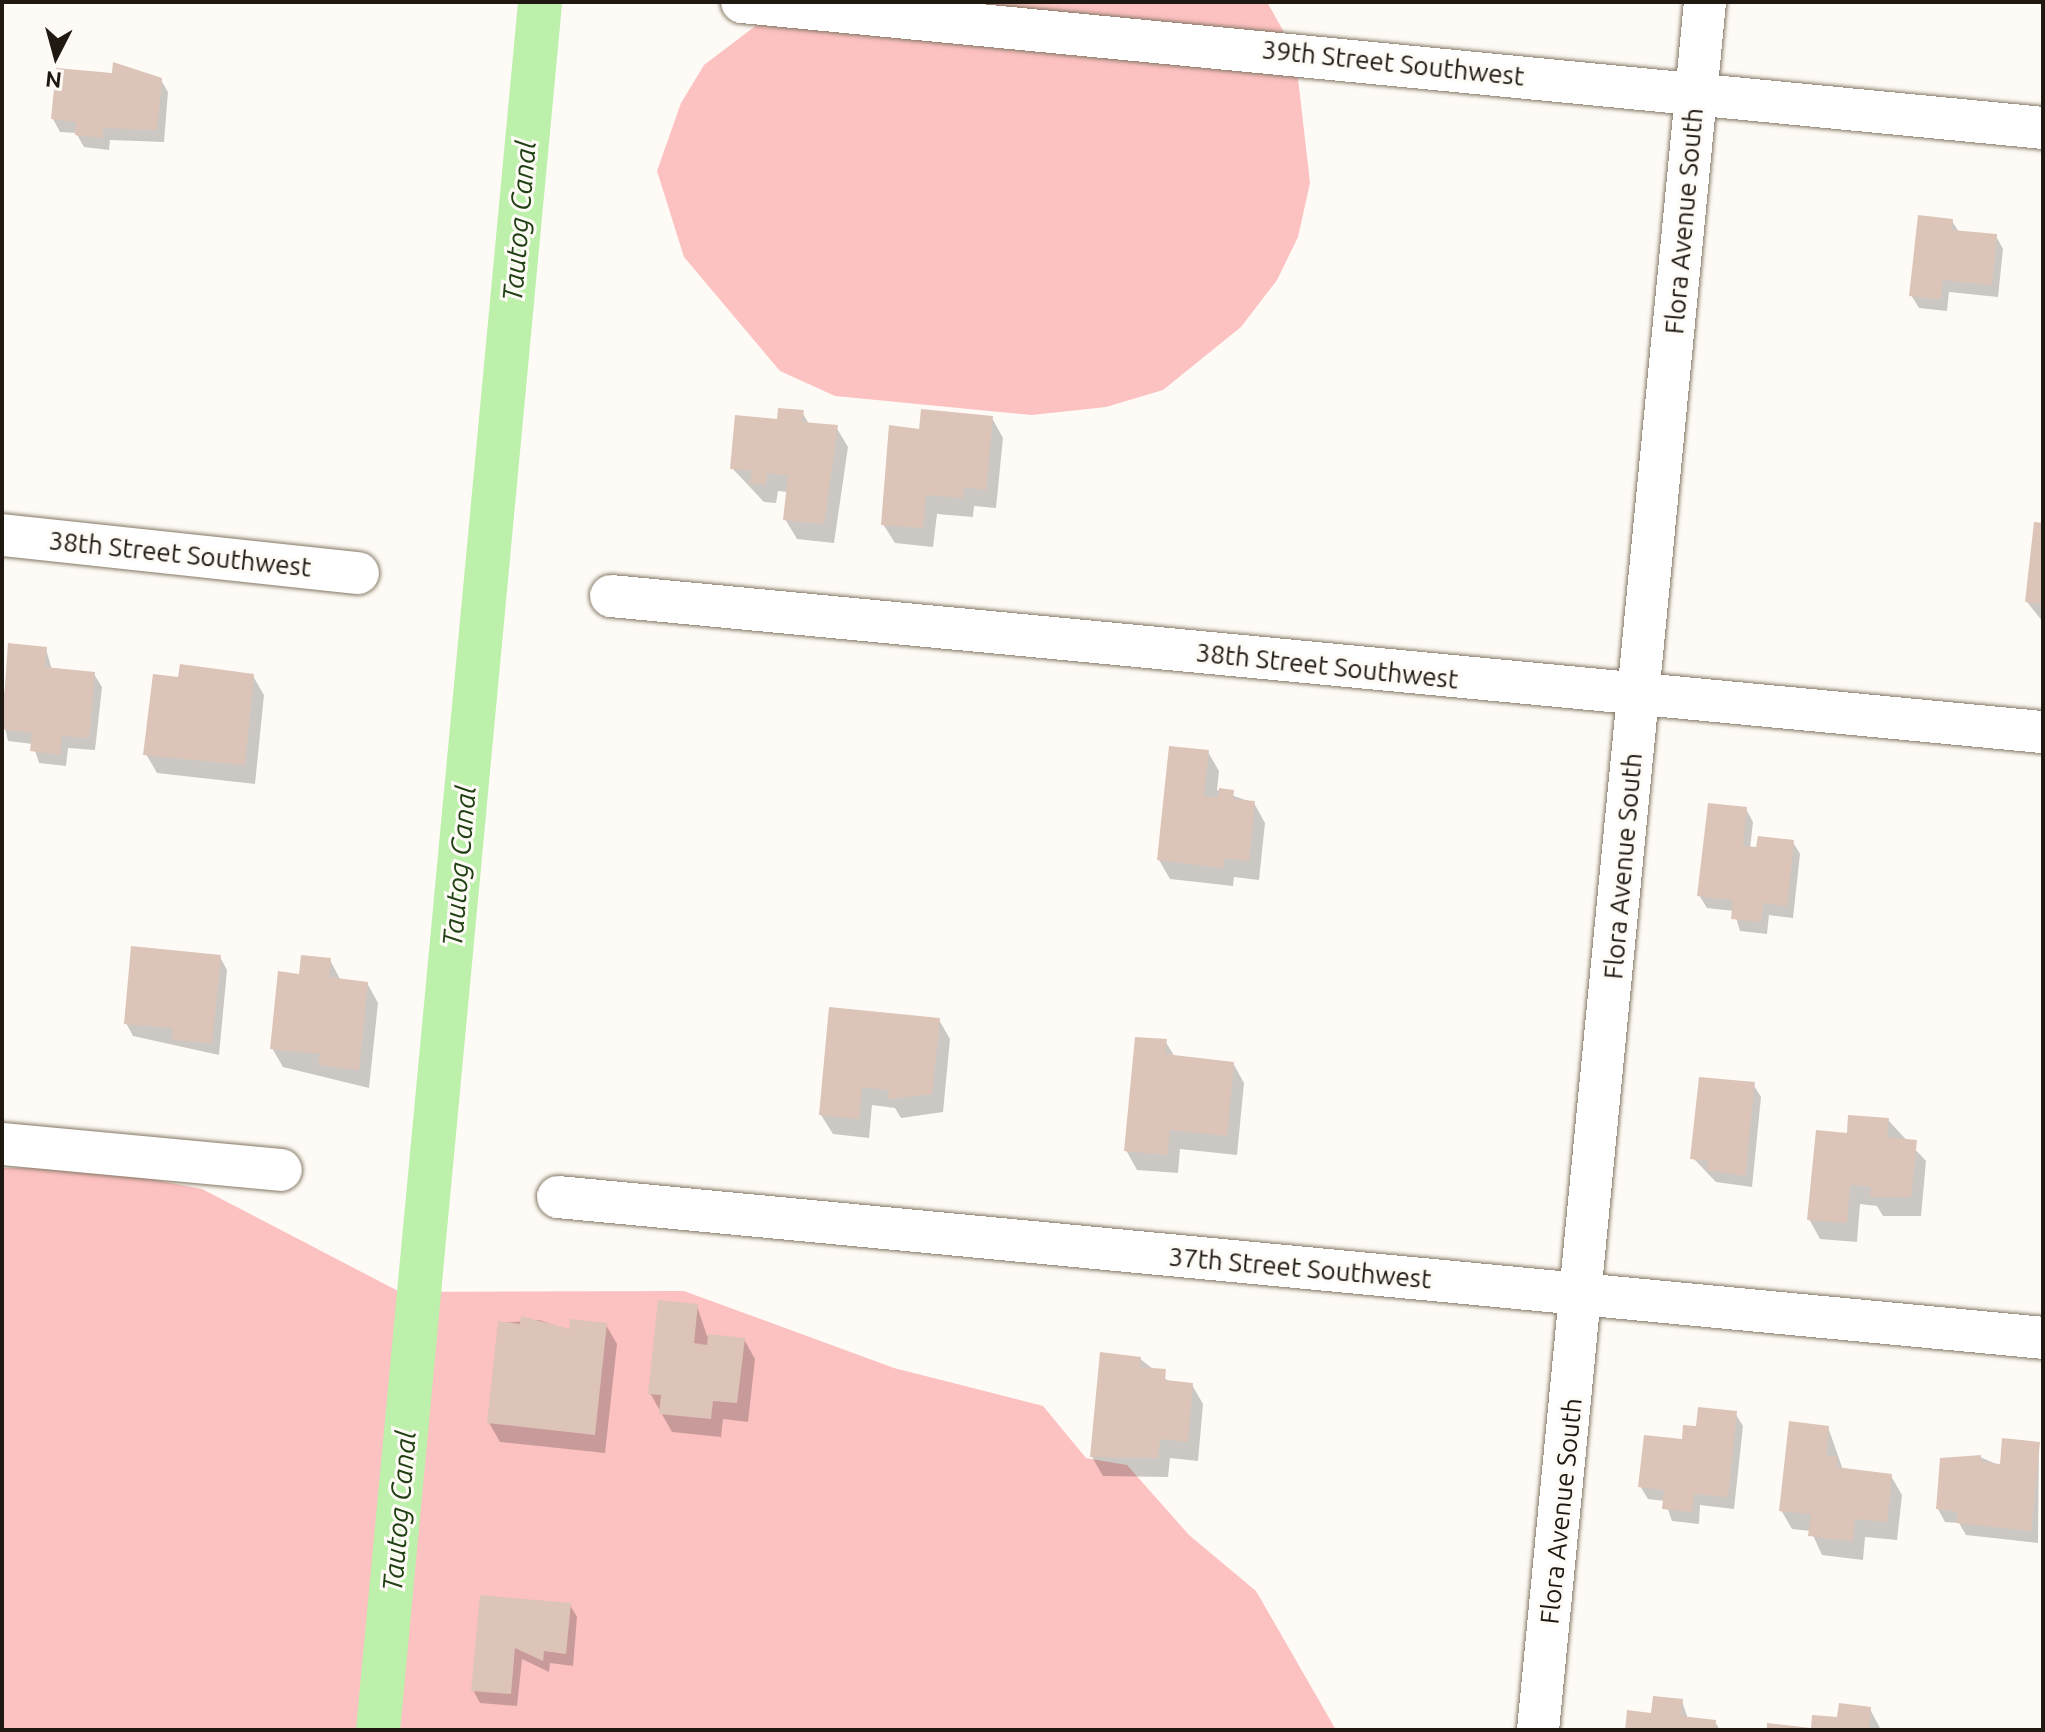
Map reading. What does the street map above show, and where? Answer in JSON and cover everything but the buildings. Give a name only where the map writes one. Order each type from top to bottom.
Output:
[{"type":"street","name":"39th Street Southwest","points":[[742,2],[2043,128]]},
{"type":"street","name":"Flora Avenue South","points":[[1538,1730],[1584,1296],[1705,2]]},
{"type":"street","name":"38th Street Southwest","points":[[2,535],[358,573]]},
{"type":"street","name":"38th Street Southwest","points":[[611,596],[1639,697],[2043,732]]},
{"type":"street","points":[[2,1144],[281,1170]]},
{"type":"street","name":"37th Street Southwest","points":[[558,1197],[2043,1338]]},
{"type":"shaded area","points":[[787,2],[1267,2],[1295,52],[1310,183],[1298,237],[1277,280],[1241,327],[1163,390],[1106,407],[1032,415],[835,396],[780,371],[684,257],[657,171],[681,103],[704,65]]},
{"type":"shaded area","points":[[90,1167],[202,1189],[400,1292],[684,1291],[894,1368],[1043,1406],[1086,1458],[1127,1465],[1189,1535],[1256,1591],[1336,1730],[2,1730],[2,1168]]},
{"type":"waterway","name":"Tautog Canal","points":[[378,1730],[540,2]]}]
